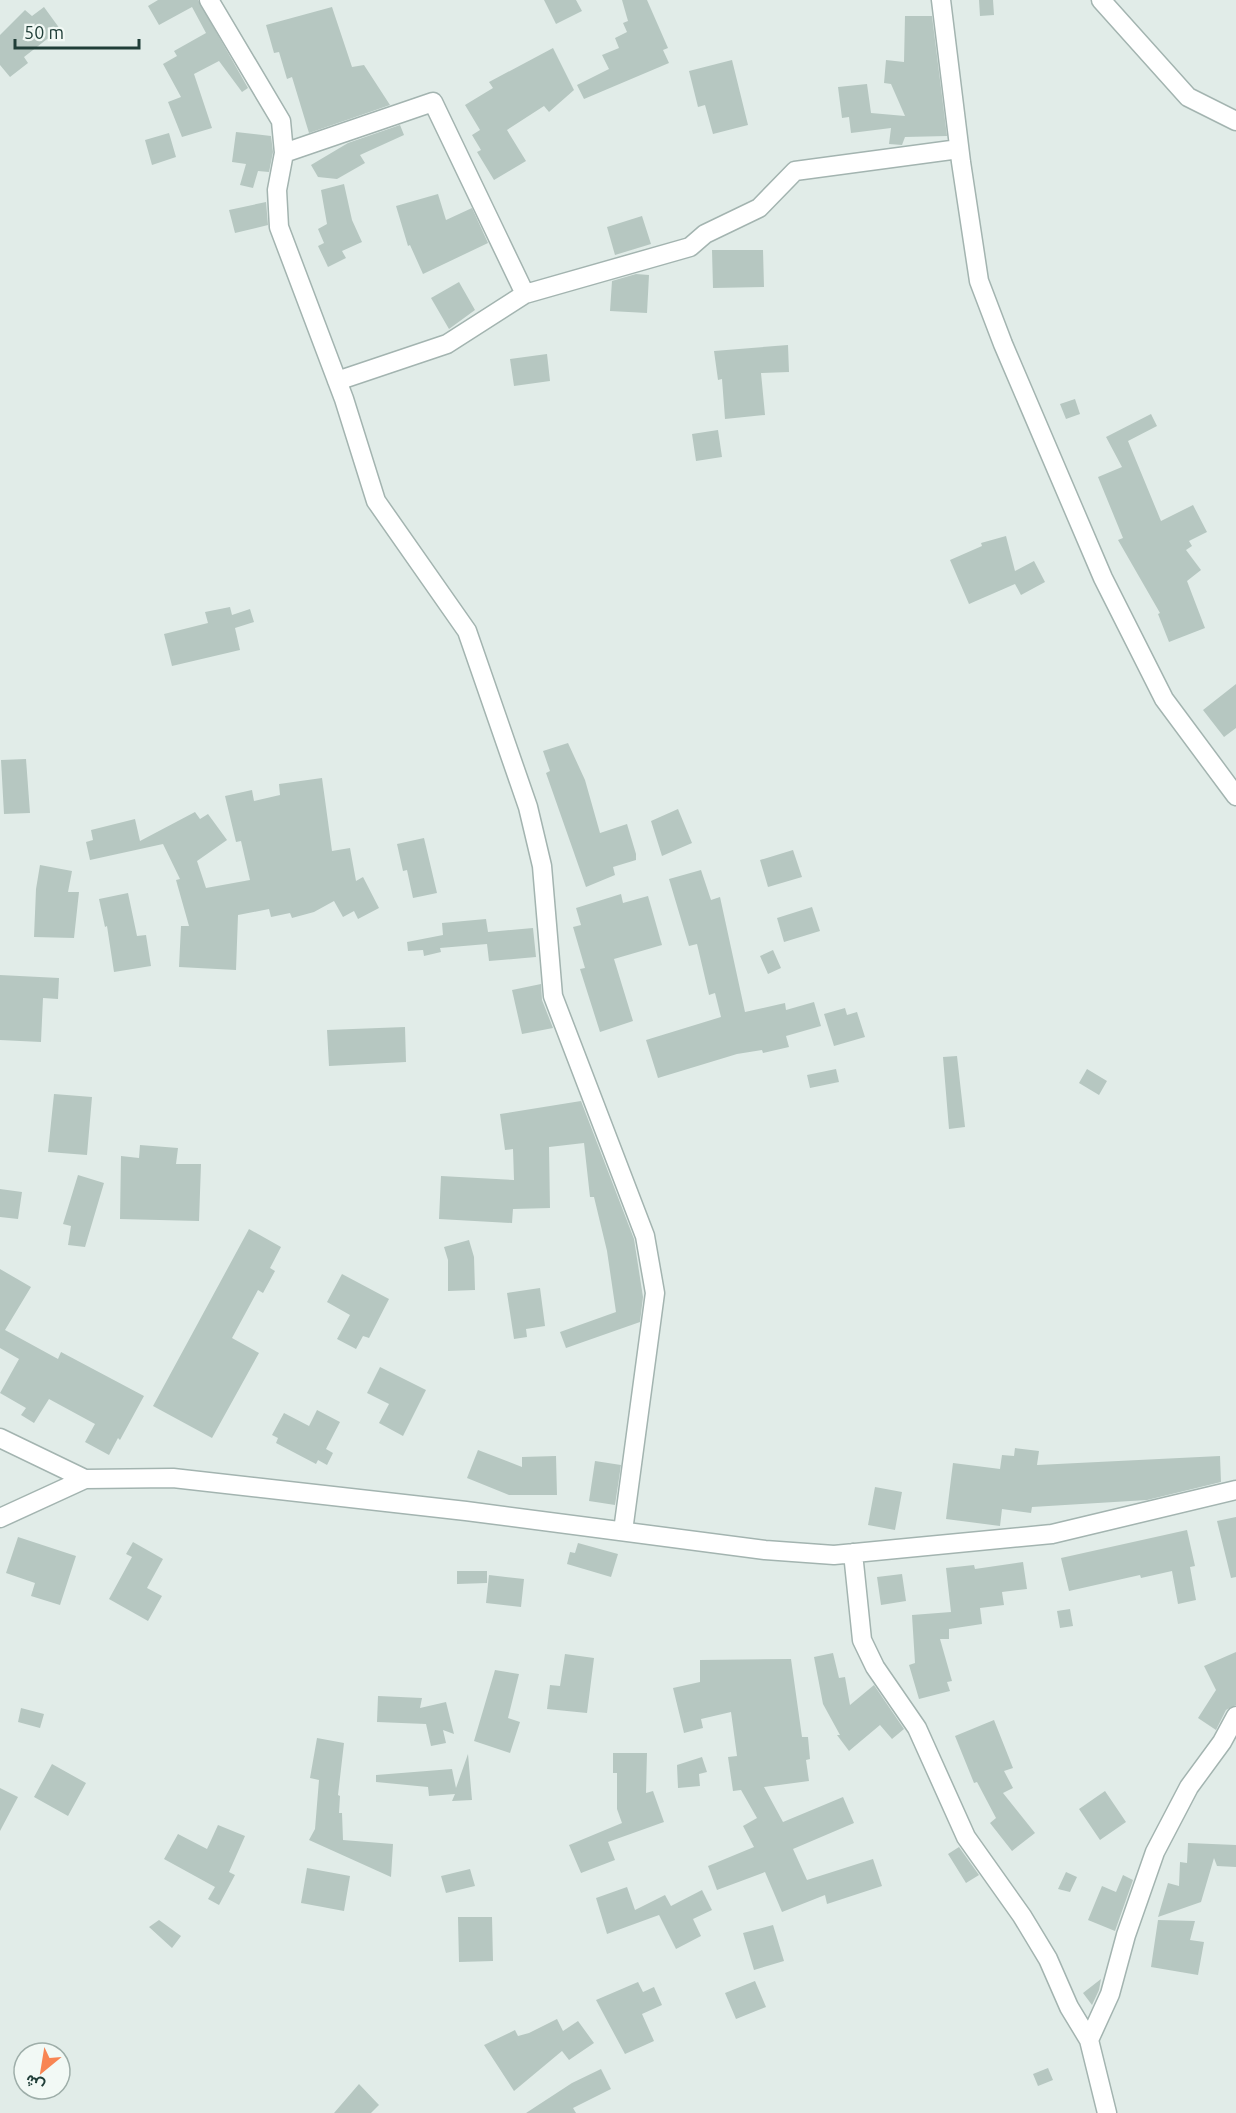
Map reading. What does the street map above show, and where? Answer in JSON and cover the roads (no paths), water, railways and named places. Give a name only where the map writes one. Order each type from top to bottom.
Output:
[{"type":"street","points":[[209,0],[281,121],[284,153],[277,190],[279,227],[337,381],[376,501],[467,632],[528,807],[542,866],[553,996],[645,1236],[655,1293],[623,1531]]},
{"type":"street","points":[[942,0],[959,148],[979,281],[1003,344],[1103,578],[1164,699],[1236,796]]},
{"type":"street","points":[[1101,0],[1188,97],[1236,121]]},
{"type":"street","points":[[284,153],[433,102],[525,294]]},
{"type":"street","points":[[337,381],[447,344],[525,294],[690,247],[705,234],[759,208],[795,171],[959,148]]},
{"type":"street","points":[[0,1438],[85,1479]]},
{"type":"street","points":[[0,1518],[85,1479],[173,1478],[765,1550],[834,1556],[1052,1534],[1236,1490]]},
{"type":"street","points":[[853,1553],[862,1640],[874,1667],[917,1728],[966,1837],[1022,1916],[1048,1959],[1070,2007],[1089,2040],[1107,2113]]},
{"type":"street","points":[[1089,2040],[1110,1994],[1126,1935],[1155,1852],[1189,1787],[1222,1742],[1236,1716]]}]
